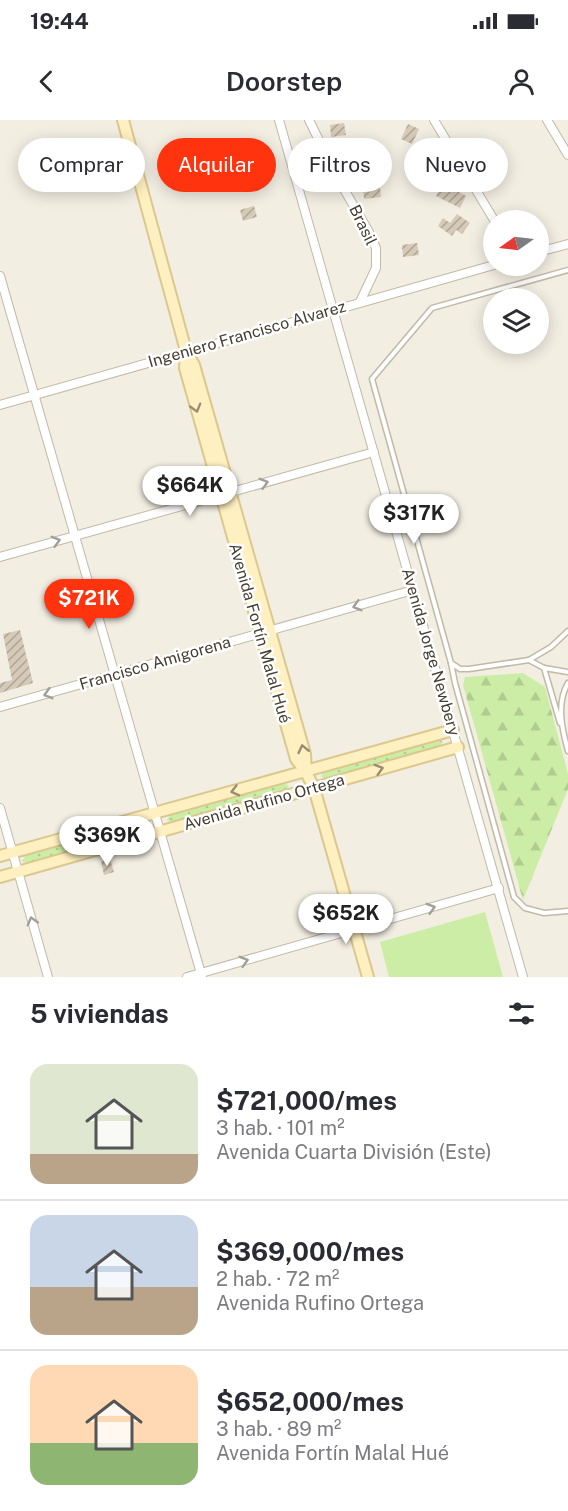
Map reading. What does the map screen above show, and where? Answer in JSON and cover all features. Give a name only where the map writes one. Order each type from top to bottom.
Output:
[{"type":"main road","name":"Avenida Fortín Malal Hué","points":[[123,120],[186,351],[185,369],[225,494],[265,632],[296,759],[314,788],[368,977]]},
{"type":"main road","name":"Avenida Rufino Ortega","points":[[0,856],[453,730]]},
{"type":"main road","name":"Avenida Rufino Ortega","points":[[0,877],[458,747]]},
{"type":"street","name":"Avenida Jorge Newbery","points":[[279,120],[523,977]]},
{"type":"street","name":"Brasil","points":[[309,120],[376,248],[375,268],[360,302]]},
{"type":"street","points":[[434,120],[488,210]]},
{"type":"street","points":[[547,120],[568,155]]},
{"type":"street","points":[[549,249],[568,244]]},
{"type":"street","name":"Ingeniero Francisco Alvarez","points":[[0,405],[483,267]]},
{"type":"street","points":[[0,276],[201,975]]},
{"type":"street","points":[[0,557],[374,452]]},
{"type":"street","name":"Francisco Amigorena","points":[[0,707],[413,590]]},
{"type":"street","points":[[0,808],[48,977]]},
{"type":"street","points":[[187,977],[201,975],[499,888]]},
{"type":"lane","points":[[568,270],[432,308],[372,379],[514,897],[525,908],[544,913],[568,911]]},
{"type":"lane","points":[[451,663],[460,669],[469,669],[529,660],[551,647],[568,631]]},
{"type":"lane","points":[[529,660],[544,668],[568,672]]},
{"type":"lane","points":[[544,668],[568,751]]},
{"type":"lane","points":[[560,723],[564,689],[568,683]]},
{"type":"green space","points":[[523,673],[545,687],[568,774],[568,789],[523,900],[463,685],[465,677]]},
{"type":"green space","points":[[438,739],[443,742],[440,747],[326,779],[321,776],[324,771]]},
{"type":"green space","points":[[284,783],[289,786],[286,791],[172,823],[167,820],[170,815]]},
{"type":"green space","points":[[138,824],[143,827],[140,832],[27,864],[22,861],[25,856]]},
{"type":"green space","points":[[485,912],[503,977],[389,977],[380,942]]},
{"type":"building","points":[[344,123],[346,135],[331,137],[330,125]]},
{"type":"building","points":[[408,124],[419,129],[415,138],[401,139]]},
{"type":"building","points":[[363,192],[380,192],[381,197],[364,199]]},
{"type":"building","points":[[438,192],[459,192],[466,196],[460,208],[436,196]]},
{"type":"building","points":[[254,206],[257,217],[243,221],[240,210]]},
{"type":"building","points":[[457,214],[470,223],[462,234],[456,230],[452,236],[438,226],[443,218],[450,223]]},
{"type":"building","points":[[417,243],[419,255],[403,257],[402,245]]},
{"type":"building","points":[[20,630],[33,683],[0,693],[0,683],[12,680],[3,634]]},
{"type":"building","points":[[110,859],[114,872],[104,875],[101,861]]}]
